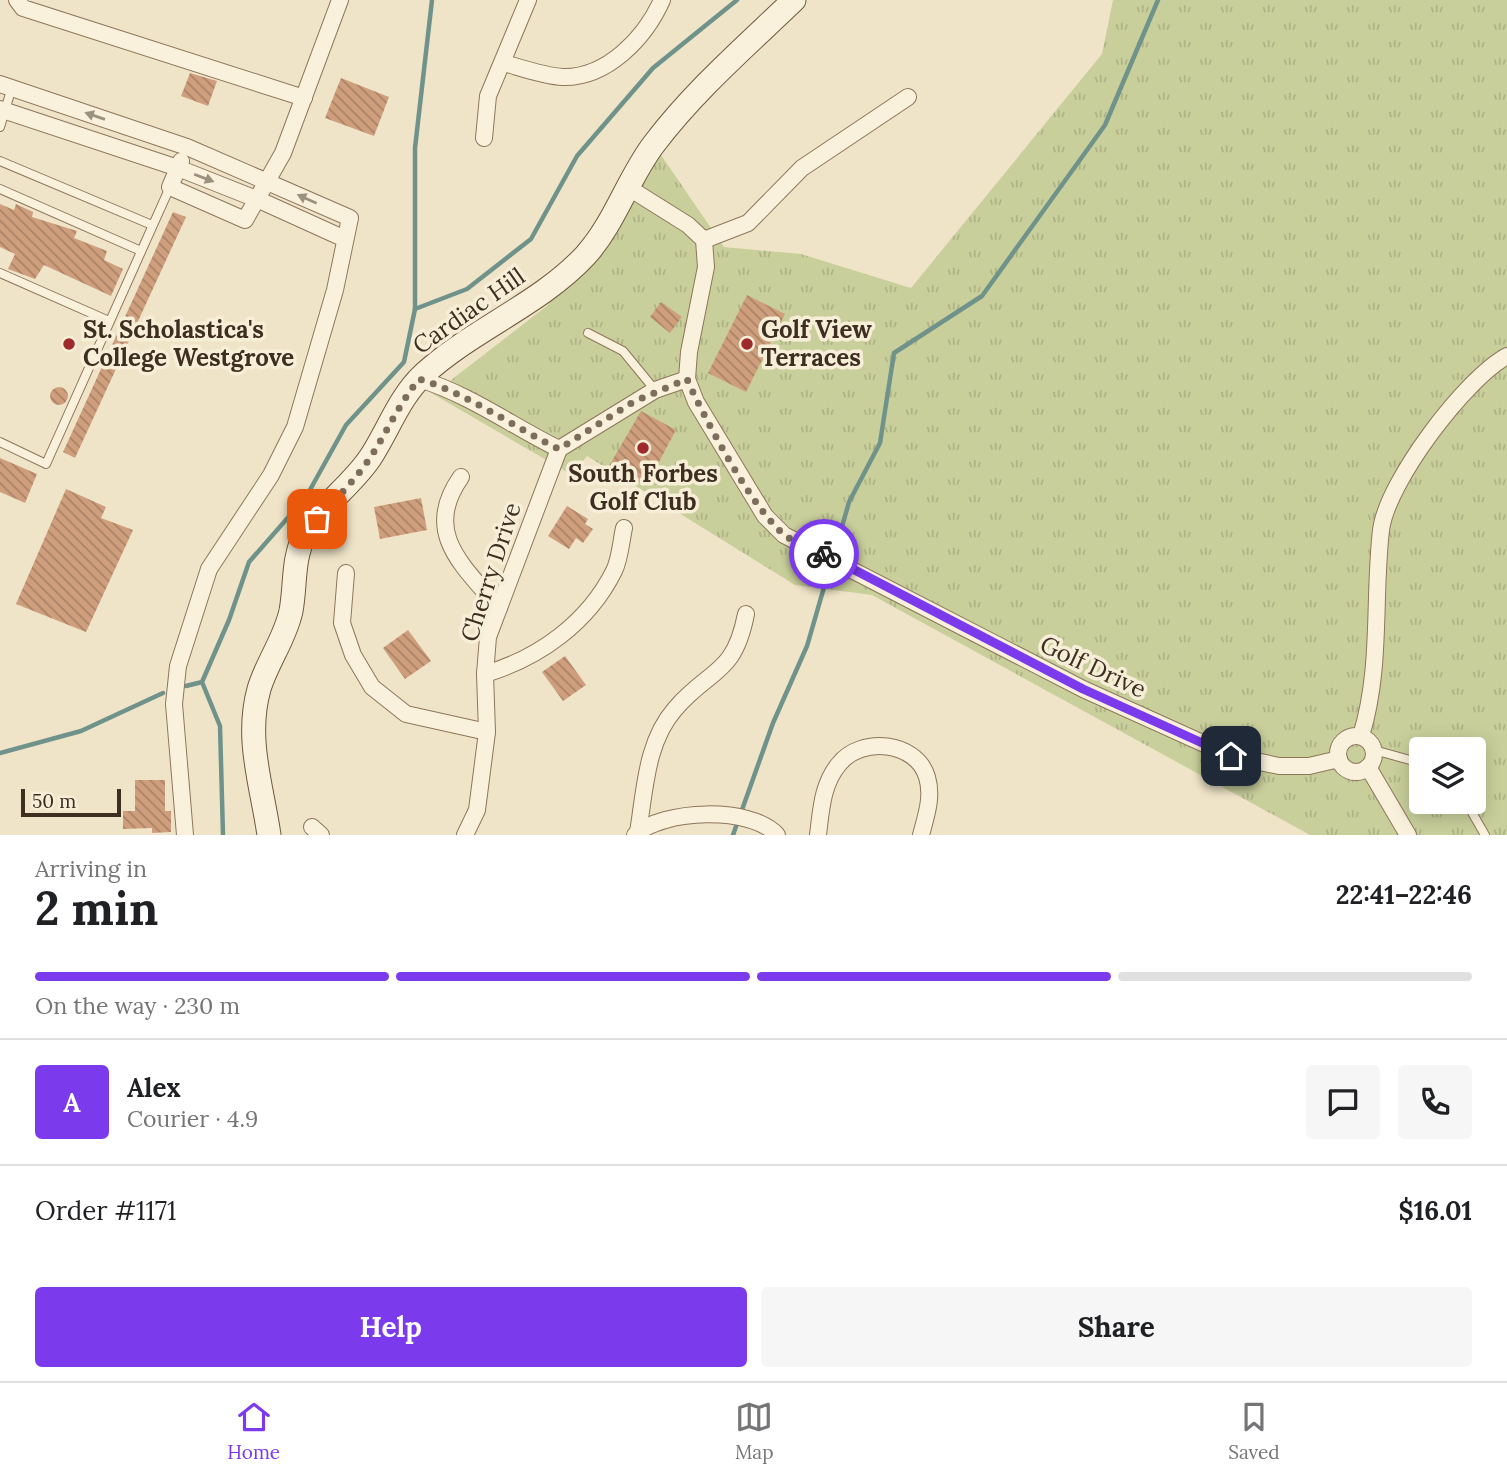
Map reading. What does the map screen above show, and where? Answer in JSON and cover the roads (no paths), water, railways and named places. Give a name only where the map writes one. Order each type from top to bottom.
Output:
[{"type":"main road","name":"Cardiac Hill","points":[[269,835],[253,745],[254,717],[259,689],[282,640],[291,611],[294,562],[306,531],[351,483],[371,457],[404,397],[419,379],[486,328],[530,302],[586,255],[652,146],[681,110],[793,0]]},
{"type":"street","points":[[17,0],[23,8],[304,98]]},
{"type":"street","points":[[187,147],[170,187],[245,220],[269,181],[341,0]]},
{"type":"street","points":[[484,138],[488,96],[504,64],[528,0]]},
{"type":"street","points":[[504,64],[563,77],[598,72],[629,47],[662,0]]},
{"type":"street","points":[[6,86],[187,147],[350,218],[335,290],[295,428],[271,475],[209,569],[178,666],[174,704],[185,835]]},
{"type":"street","points":[[704,240],[748,222],[802,168],[908,97]]},
{"type":"street","points":[[2,110],[178,168],[259,200],[345,239]]},
{"type":"street","points":[[419,379],[473,400],[510,426],[559,449],[655,390],[687,379],[689,352],[706,267],[704,240],[688,225],[629,188]]},
{"type":"street","points":[[1361,736],[1374,681],[1381,528],[1393,497],[1439,420],[1470,383],[1507,356]]},
{"type":"street","name":"Golf Drive","points":[[687,379],[696,401],[765,516],[784,535],[841,562],[991,643],[1231,756],[1279,766],[1309,766],[1339,759]]},
{"type":"street","name":"Cherry Drive","points":[[465,835],[477,810],[487,732],[485,674],[488,637],[559,449]]},
{"type":"street","points":[[461,477],[444,508],[444,530],[468,572],[499,608]]},
{"type":"street","points":[[485,674],[516,665],[550,646],[597,599],[615,569],[624,528]]},
{"type":"street","points":[[346,573],[342,623],[353,655],[372,687],[407,715],[487,732]]},
{"type":"street","points":[[637,833],[650,752],[674,710],[736,653],[746,614]]},
{"type":"street","points":[[1361,736],[1371,744],[1374,756],[1368,767],[1351,771],[1339,759],[1343,741],[1361,736]]},
{"type":"street","points":[[818,835],[823,795],[839,764],[856,750],[875,745],[903,751],[918,761],[927,777],[930,803],[921,835]]},
{"type":"street","points":[[1368,767],[1408,835]]},
{"type":"street","points":[[637,833],[671,818],[725,816],[746,818],[777,835]]},
{"type":"lane","points":[[0,127],[6,86]]},
{"type":"lane","points":[[0,161],[152,225]]},
{"type":"lane","points":[[0,442],[46,464],[170,187]]},
{"type":"lane","points":[[0,189],[141,251]]},
{"type":"lane","points":[[0,273],[109,321]]},
{"type":"lane","points":[[588,333],[623,351],[655,390]]},
{"type":"lane","points":[[1374,750],[1409,760]]},
{"type":"lane","points":[[1473,814],[1485,835]]},
{"type":"waterway","points":[[223,835],[220,726],[202,682],[229,620],[249,562],[306,497],[346,425],[404,362],[415,309],[415,148],[432,0]]},
{"type":"waterway","points":[[415,309],[467,289],[531,239],[577,156],[653,68],[737,0]]},
{"type":"waterway","points":[[834,555],[849,502],[880,443],[894,353],[982,296],[1105,125],[1158,0]]},
{"type":"waterway","points":[[733,835],[773,723],[807,646],[831,563]]},
{"type":"waterway","points":[[186,686],[202,682]]},
{"type":"waterway","points":[[0,753],[81,731],[163,693]]},
{"type":"place","name":"St. Scholastica's College Westgrove","points":[[69,344]]},
{"type":"place","name":"Golf View Terraces","points":[[747,344]]},
{"type":"place","name":"South Forbes Golf Club","points":[[643,448]]}]
